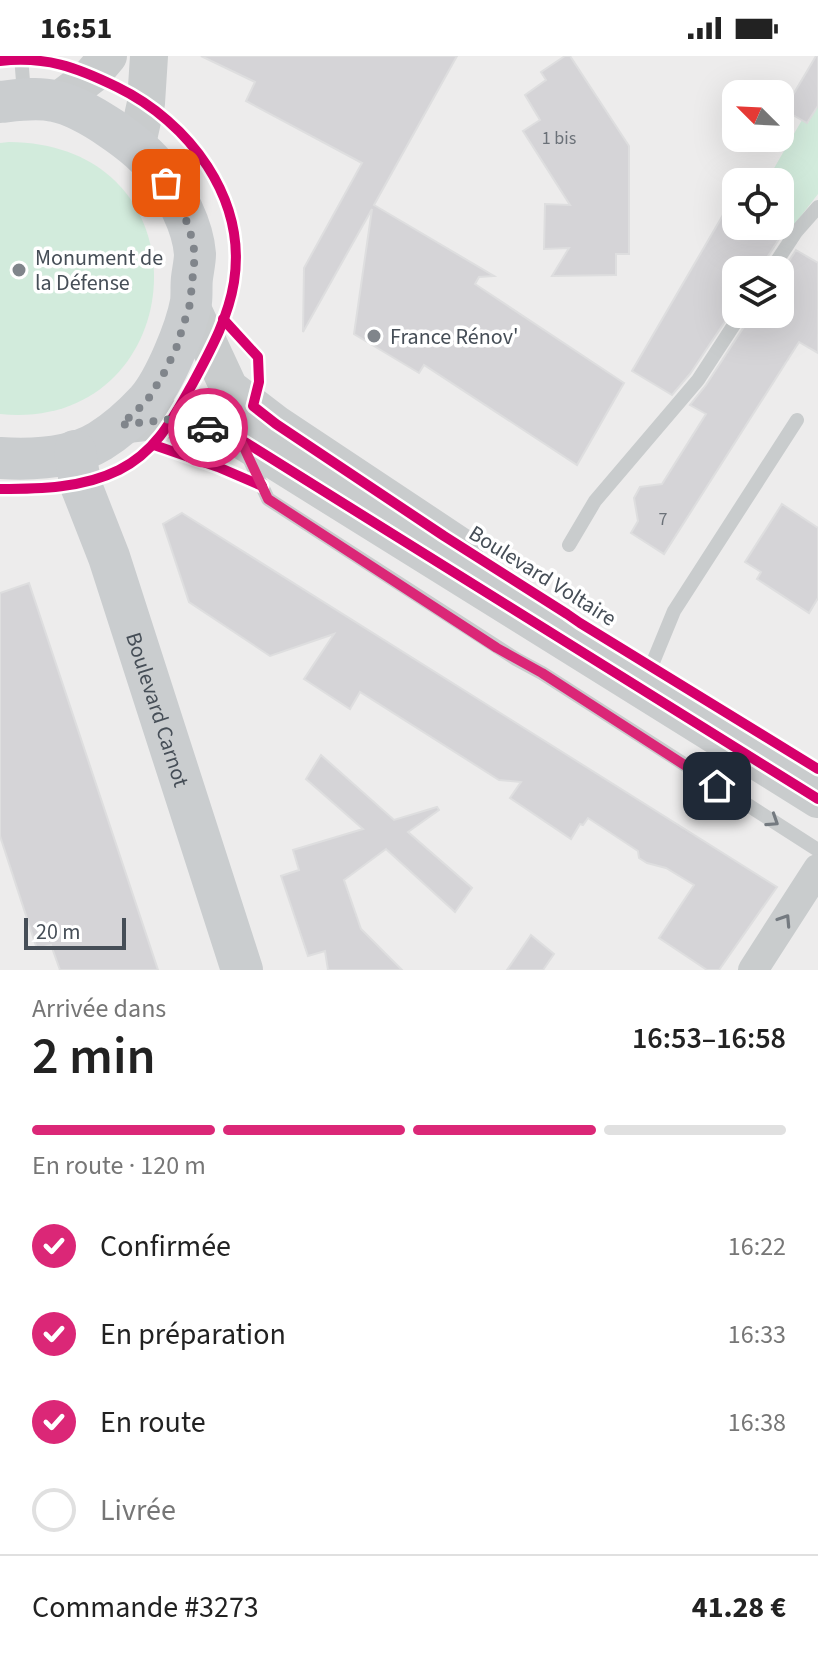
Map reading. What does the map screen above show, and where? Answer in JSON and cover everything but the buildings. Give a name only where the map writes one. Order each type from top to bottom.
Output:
[{"type":"main road","points":[[0,458],[40,458],[75,451],[99,441],[147,401],[176,349],[190,304],[195,254],[189,226],[175,197],[158,169],[136,148],[85,113],[27,101]]},
{"type":"main road","name":"Boulevard Carnot","points":[[75,451],[80,483],[109,557],[242,970]]},
{"type":"street","points":[[27,101],[92,75],[108,56]]},
{"type":"street","points":[[136,148],[146,103],[149,56]]},
{"type":"street","name":"Boulevard Voltaire","points":[[190,304],[229,388],[276,424],[444,536],[818,769]]},
{"type":"street","name":"Boulevard Voltaire","points":[[121,425],[172,419],[240,439],[818,799]]},
{"type":"street","points":[[753,970],[818,869]]},
{"type":"lane","points":[[21,56],[27,101]]},
{"type":"lane","points":[[780,256],[818,207]]},
{"type":"lane","points":[[569,545],[595,501],[698,380],[732,328]]},
{"type":"lane","points":[[651,667],[674,611],[797,420]]},
{"type":"lane","points":[[240,439],[268,499],[818,850]]},
{"type":"green space","points":[[818,106],[818,194],[794,225],[794,168],[774,168],[783,152],[794,152],[794,134],[802,120],[808,123]]},
{"type":"green space","points":[[0,143],[76,155],[122,188],[147,234],[154,286],[141,337],[111,380],[64,408],[0,414]]},
{"type":"cycle path","points":[[0,61],[32,60],[74,69],[117,87],[167,120],[189,142],[222,193],[236,251],[231,296],[218,334],[178,409],[154,443],[119,470],[91,481],[46,488],[0,489]]},
{"type":"cycle path","points":[[223,319],[258,357],[259,382],[253,406],[276,424],[580,623],[818,769]]},
{"type":"cycle path","points":[[240,439],[818,799]]},
{"type":"cycle path","points":[[154,445],[262,486]]},
{"type":"way so far","points":[[166,183],[189,226],[195,254],[190,304],[176,349],[163,375],[147,401],[121,425],[172,419],[208,428]]},
{"type":"place","name":"Monument de la Défense","points":[[19,270]]},
{"type":"place","name":"France Rénov'","points":[[374,336]]},
{"type":"route","points":[[208,428],[240,439],[268,499],[717,786]]}]
